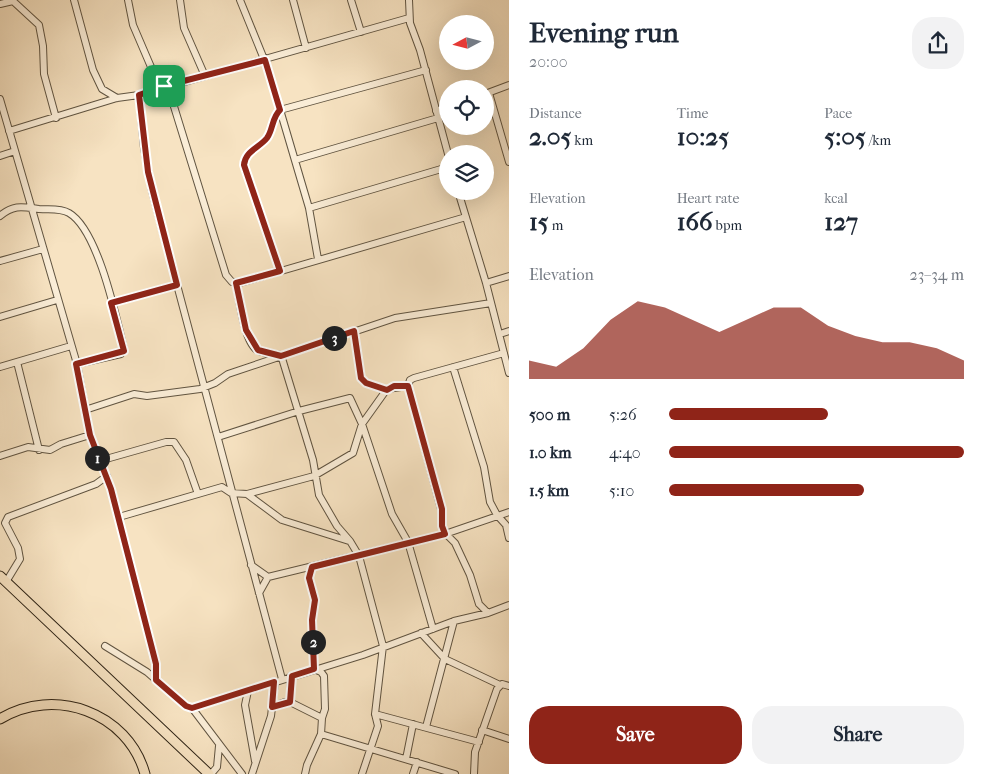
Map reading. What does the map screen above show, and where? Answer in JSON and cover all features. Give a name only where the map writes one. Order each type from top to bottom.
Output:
[{"type":"highway","points":[[3,579],[210,774]]},
{"type":"highway","points":[[0,719],[19,710],[39,705],[61,705],[84,709],[104,719],[122,733],[135,751],[145,774]]},
{"type":"street","points":[[74,0],[93,70],[102,89],[116,98]]},
{"type":"street","points":[[128,0],[133,26],[151,67],[164,86],[176,110],[226,275],[232,282],[236,283],[280,271],[466,217]]},
{"type":"street","points":[[180,0],[184,28],[205,76]]},
{"type":"street","points":[[240,0],[265,60],[310,208],[318,259]]},
{"type":"street","points":[[293,0],[306,48]]},
{"type":"street","points":[[351,0],[361,32]]},
{"type":"street","points":[[409,0],[409,18],[426,70],[445,145]]},
{"type":"street","points":[[0,4],[13,1],[39,25],[44,46],[44,74],[56,118]]},
{"type":"street","points":[[9,131],[116,98],[139,95],[164,86],[265,60],[409,18]]},
{"type":"street","points":[[280,271],[244,165],[246,155],[267,138],[280,110],[426,70]]},
{"type":"street","points":[[494,91],[509,85]]},
{"type":"street","points":[[139,95],[148,172],[282,679]]},
{"type":"street","points":[[0,100],[76,364],[90,435],[99,462],[107,476],[156,664],[156,680]]},
{"type":"street","points":[[295,160],[437,115]]},
{"type":"street","points":[[494,116],[509,162]]},
{"type":"street","points":[[0,156],[15,152]]},
{"type":"street","points":[[310,208],[439,170]]},
{"type":"street","points":[[461,200],[486,283],[509,373]]},
{"type":"street","points":[[0,216],[12,208],[31,207],[64,210],[76,218],[93,241],[124,351],[76,364]]},
{"type":"street","points":[[0,261],[43,249]]},
{"type":"street","points":[[486,283],[509,276]]},
{"type":"street","points":[[236,283],[246,330],[253,346],[258,350],[281,356]]},
{"type":"street","points":[[111,303],[177,285]]},
{"type":"street","points":[[0,317],[57,300]]},
{"type":"street","points":[[85,410],[134,394],[147,396],[204,388],[228,374],[395,318],[491,303]]},
{"type":"street","points":[[354,331],[361,378],[366,383],[387,390]]},
{"type":"street","points":[[500,334],[509,331]]},
{"type":"street","points":[[0,367],[71,346]]},
{"type":"street","points":[[488,613],[479,604],[470,574],[455,543],[445,534],[442,526],[442,509],[408,386],[410,380],[414,378],[504,353]]},
{"type":"street","points":[[281,356],[312,460],[319,495],[337,526],[350,541],[359,556],[383,646],[375,714],[378,726],[362,774]]},
{"type":"street","points":[[17,362],[39,450]]},
{"type":"street","points":[[453,367],[484,467],[490,502],[497,515],[506,525],[509,538]]},
{"type":"street","points":[[118,517],[222,487],[233,493],[247,494],[314,476],[353,453],[362,424],[387,390],[394,386],[408,386]]},
{"type":"street","points":[[218,437],[350,398],[362,424],[392,514],[408,542],[433,629]]},
{"type":"street","points":[[0,456],[28,447],[50,450],[61,444],[90,435]]},
{"type":"street","points":[[99,462],[174,442],[189,467],[198,494]]},
{"type":"street","points":[[3,579],[20,559],[18,548],[5,523],[8,517],[96,484],[107,476]]},
{"type":"street","points":[[247,494],[282,520],[350,541]]},
{"type":"street","points":[[251,565],[268,577],[445,534],[509,512]]},
{"type":"street","points":[[312,567],[309,578],[315,600],[312,620],[314,669]]},
{"type":"street","points":[[259,594],[268,577]]},
{"type":"street","points":[[105,646],[156,680],[186,706],[192,708],[363,655],[454,621],[488,613],[509,605]]},
{"type":"street","points":[[426,727],[454,621]]},
{"type":"street","points":[[421,633],[445,659],[500,685],[509,686]]},
{"type":"street","points":[[305,774],[321,734],[322,718],[325,709],[324,676],[321,672],[314,669]]},
{"type":"street","points":[[290,702],[292,676]]},
{"type":"street","points":[[252,774],[271,716],[274,682]]},
{"type":"street","points":[[474,774],[474,757],[478,742],[500,685]]},
{"type":"street","points":[[248,691],[245,705],[256,763]]},
{"type":"street","points":[[272,707],[290,702],[322,718]]},
{"type":"street","points":[[192,708],[242,774]]},
{"type":"street","points":[[375,714],[478,742]]},
{"type":"street","points":[[406,759],[413,724]]},
{"type":"street","points":[[482,730],[509,739]]},
{"type":"street","points":[[321,734],[455,774]]},
{"type":"street","points":[[210,774],[217,767],[219,746]]},
{"type":"street","points":[[413,774],[417,762]]},
{"type":"route","points":[[265,60],[280,110],[277,113],[271,132],[264,142],[246,155],[244,165],[280,271],[236,283],[246,330],[253,346],[258,350],[281,356],[354,331],[361,378],[366,383],[387,390],[394,386],[408,386],[442,509],[442,526],[445,534],[312,567],[309,578],[315,600],[312,620],[314,669],[292,676],[290,702],[272,707],[274,682],[192,708],[186,706],[156,680],[156,664],[111,489],[90,435],[76,364],[123,353],[124,347],[111,303],[177,285],[148,172],[139,95],[164,86],[265,60]]}]
